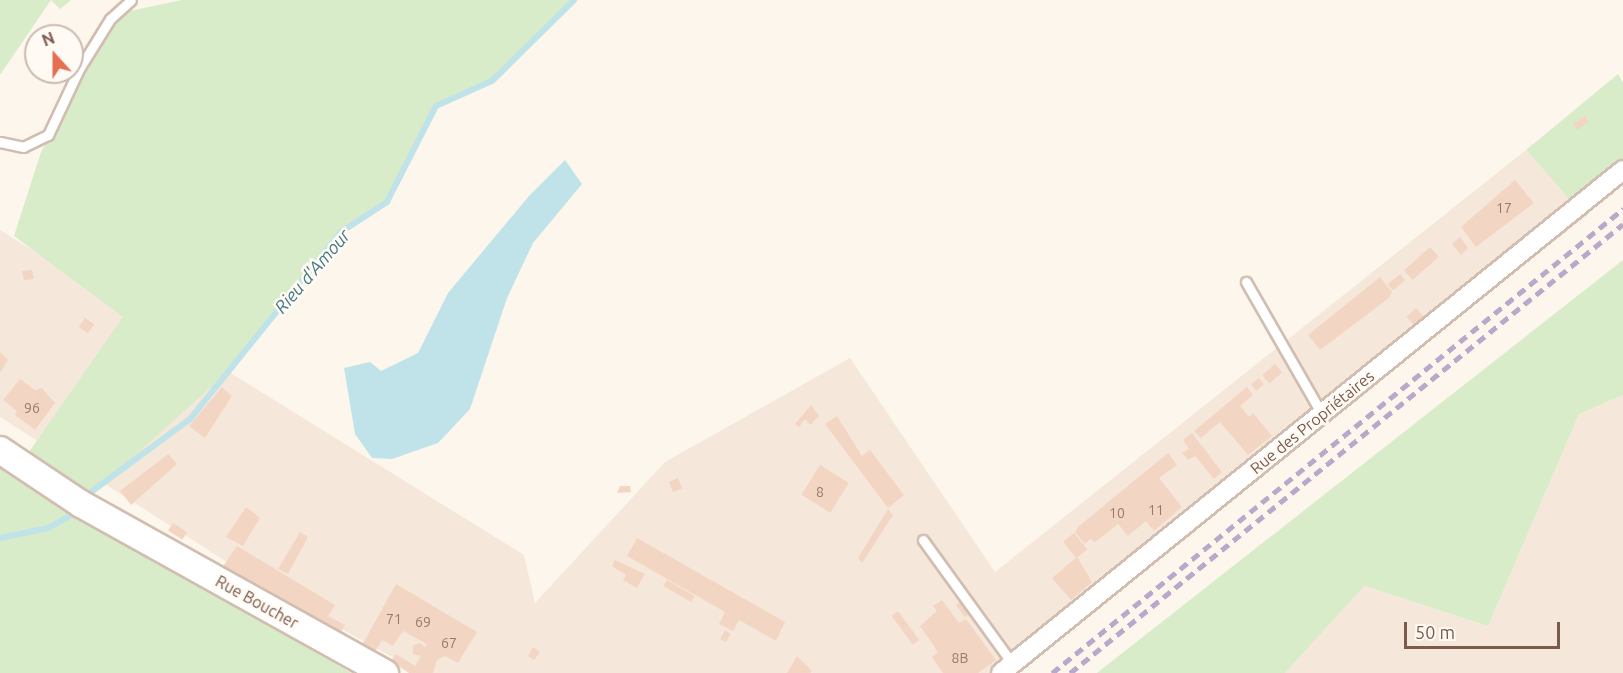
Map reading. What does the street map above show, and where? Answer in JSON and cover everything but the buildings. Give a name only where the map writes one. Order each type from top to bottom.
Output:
[{"type":"street","name":"Rue des Propriétaires","points":[[1006,668],[1623,170]]},
{"type":"street","name":"Rue Boucher","points":[[0,450],[130,531],[385,673]]},
{"type":"lane","points":[[0,142],[23,147],[48,135],[79,69],[110,19],[130,0]]},
{"type":"lane","points":[[1246,282],[1322,414]]},
{"type":"lane","points":[[922,540],[1006,668]]},
{"type":"shaded area","points":[[1526,150],[1585,217],[1002,673],[421,673],[271,590],[0,417],[0,230],[524,555],[535,603],[665,462],[850,358],[995,572]]},
{"type":"shaded area","points":[[1623,395],[1623,673],[1285,673],[1363,586],[1488,626],[1579,414]]},
{"type":"green space","points":[[0,0],[51,0],[35,24],[24,24],[24,40],[0,75]]},
{"type":"green space","points":[[51,0],[71,0],[60,9]]},
{"type":"green space","points":[[182,0],[576,0],[492,81],[436,107],[387,202],[341,232],[230,370],[81,504],[24,459],[123,317],[14,236],[41,152],[77,84],[84,84],[84,72],[115,14]]},
{"type":"green space","points":[[1618,74],[1623,83],[1623,177],[1585,217],[1526,150]]},
{"type":"green space","points":[[1623,260],[1623,395],[1579,414],[1488,626],[1364,586],[1285,673],[1097,673]]},
{"type":"green space","points":[[0,468],[351,673],[0,673]]},
{"type":"water","points":[[565,160],[582,184],[533,243],[507,298],[470,409],[438,443],[392,459],[372,458],[355,434],[344,368],[370,362],[381,371],[418,353],[448,293],[529,196]]},
{"type":"waterway","name":"Rieu d'Amour","points":[[91,492],[190,419],[341,232],[387,202],[436,106],[492,81],[574,0]]},
{"type":"waterway","name":"Rieu d'Amour","points":[[0,538],[48,528],[70,516]]},
{"type":"railway","points":[[1052,673],[1623,209]]},
{"type":"railway","points":[[1070,673],[1623,224]]}]
